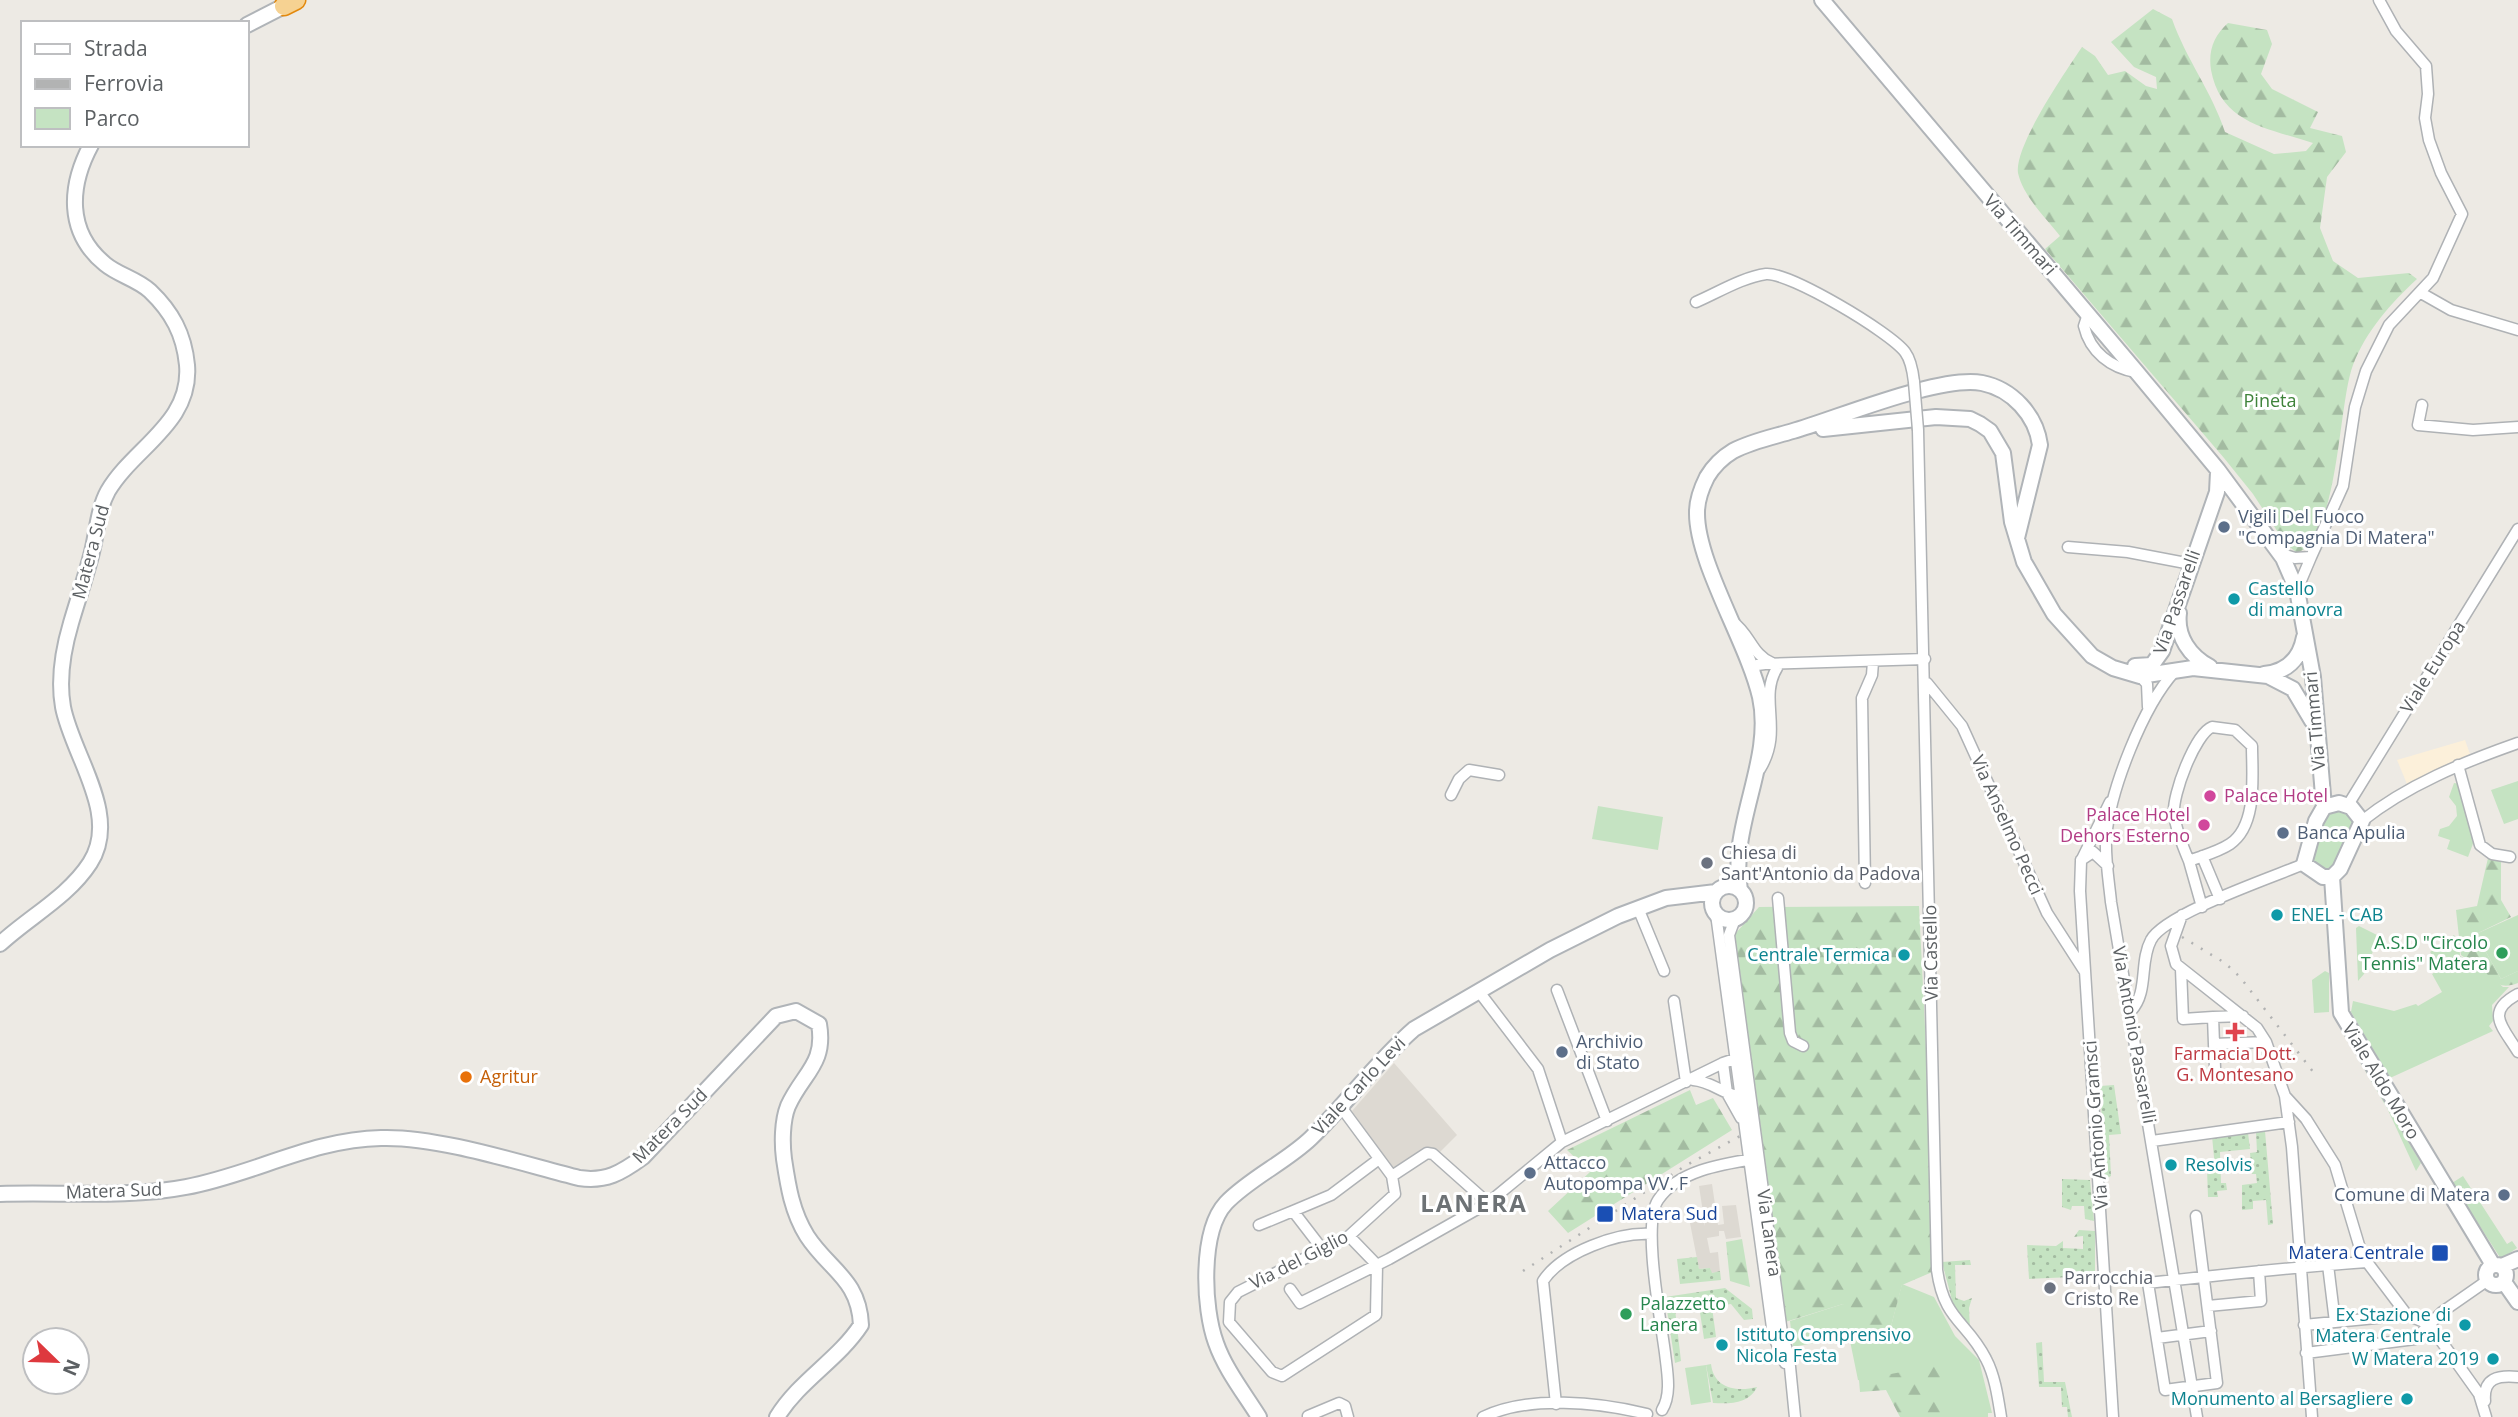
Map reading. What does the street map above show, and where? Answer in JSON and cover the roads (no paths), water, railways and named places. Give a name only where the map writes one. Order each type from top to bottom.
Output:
[{"type":"main road","name":"Via Timmari","points":[[1822,0],[2218,470],[2279,553],[2297,590],[2313,677],[2324,807]]},
{"type":"main road","points":[[248,24],[290,3]]},
{"type":"main road","name":"Matera Sud","points":[[0,944],[71,886],[91,862],[99,844],[98,809],[63,707],[61,672],[66,643],[108,491],[168,425],[183,396],[187,371],[185,348],[177,323],[163,304],[148,289],[97,256],[88,247],[76,223],[73,201],[76,181],[90,147]]},
{"type":"main road","points":[[1714,912],[1719,890],[1730,871],[1736,827],[1753,778],[1763,729],[1760,695],[1699,529],[1699,498],[1707,478],[1730,453],[1746,445],[1933,388],[1967,382],[1997,388],[2024,407],[2038,430],[2040,445],[2017,537]]},
{"type":"main road","points":[[1793,432],[1936,417],[1970,419],[1990,431],[2003,453],[2012,522],[2024,562],[2054,614],[2084,648],[2113,668],[2140,676],[2178,668],[2253,674],[2283,681],[2302,699],[2316,730]]},
{"type":"main road","name":"Via Passarelli","points":[[2084,648],[2119,664],[2143,668],[2152,665],[2162,651],[2220,485],[2218,470]]},
{"type":"main road","points":[[2213,502],[2224,496],[2241,502]]},
{"type":"main road","points":[[2181,594],[2179,634],[2197,659],[2214,670]]},
{"type":"main road","points":[[2253,674],[2276,673],[2288,667],[2300,653],[2305,635]]},
{"type":"main road","points":[[1683,897],[1727,920],[1735,919],[1746,906],[1737,872],[1746,802]]},
{"type":"main road","points":[[2331,804],[2348,805],[2362,821],[2340,869],[2332,877],[2315,873],[2304,864],[2316,821],[2324,807],[2331,804]]},
{"type":"main road","name":"Viale Aldo Moro","points":[[2332,877],[2341,1013],[2505,1272],[2518,1302]]},
{"type":"main road","points":[[1719,890],[1740,890]]},
{"type":"main road","name":"Viale Carlo Levi","points":[[1259,1417],[1216,1342],[1212,1325],[1210,1232],[1216,1216],[1228,1202],[1299,1148],[1341,1107],[1395,1045],[1414,1029],[1550,950],[1638,908],[1666,898],[1719,890]]},
{"type":"main road","name":"Matera Sud","points":[[0,1194],[183,1188],[215,1181],[312,1150],[352,1140],[383,1138],[416,1140],[579,1178],[601,1180],[622,1173],[643,1157],[776,1016],[796,1011],[819,1024],[822,1039],[816,1063],[788,1107],[785,1120],[784,1156],[792,1206],[807,1236],[856,1294],[861,1325],[841,1352],[799,1387],[777,1417]]},
{"type":"main road","points":[[2488,1280],[2495,1285],[2518,1259]]},
{"type":"street","points":[[2297,590],[2343,486],[2362,379],[2389,325],[2421,293],[2439,269],[2462,214],[2441,173],[2429,140],[2425,118],[2428,94],[2426,66],[2396,31],[2379,0]]},
{"type":"street","name":"Via Castello","points":[[1696,302],[1764,275],[1779,276],[1832,300],[1889,339],[1905,352],[1914,383],[1918,430],[1925,659],[1937,1270],[1948,1311],[1988,1361],[2001,1417]]},
{"type":"street","points":[[2421,293],[2460,314],[2518,330]]},
{"type":"street","points":[[2422,405],[2418,425],[2473,430],[2518,427]]},
{"type":"street","name":"Viale Europa","points":[[2348,805],[2518,529]]},
{"type":"street","points":[[2068,547],[2128,552],[2191,565]]},
{"type":"street","points":[[2279,553],[2295,558],[2311,557]]},
{"type":"street","points":[[1733,622],[1743,629],[1758,654],[1779,666]]},
{"type":"street","points":[[1752,673],[1757,665],[1925,659]]},
{"type":"street","points":[[1905,661],[1925,677]]},
{"type":"street","points":[[1865,883],[1862,698],[1872,675],[1872,662]]},
{"type":"street","points":[[1753,778],[1761,767],[1771,740],[1769,684],[1779,666]]},
{"type":"street","name":"Via Antonio Passarelli","points":[[2178,668],[2164,682],[2148,707],[2115,793],[2106,839],[2111,902],[2132,1011],[2197,1417]]},
{"type":"street","points":[[2140,676],[2147,684],[2148,707]]},
{"type":"street","name":"Via Anselmo Pecci","points":[[1925,677],[1938,700],[1962,726],[2048,913],[2085,973]]},
{"type":"street","points":[[2189,862],[2231,844],[2240,832],[2250,808],[2252,746],[2235,730],[2212,727],[2203,731],[2174,801],[2174,815],[2202,907]]},
{"type":"street","points":[[2362,821],[2458,765],[2518,743]]},
{"type":"street","points":[[2458,765],[2480,845],[2492,854],[2510,857]]},
{"type":"street","points":[[1451,795],[1459,779],[1469,770],[1499,775]]},
{"type":"street","name":"Via Antonio Gramsci","points":[[2113,1417],[2085,973],[2081,861],[2115,793]]},
{"type":"street","points":[[2081,861],[2106,839],[2092,835]]},
{"type":"street","points":[[2093,852],[2108,866]]},
{"type":"street","points":[[2202,856],[2220,899]]},
{"type":"street","points":[[2132,1011],[2141,994],[2150,942],[2168,922],[2304,864]]},
{"type":"street","points":[[1778,898],[1790,1033],[1793,1041],[1803,1046]]},
{"type":"street","points":[[1638,908],[1664,971]]},
{"type":"street","name":"Via Lanera","points":[[1714,912],[1735,1059],[1746,1094],[1773,1335],[1789,1374],[1795,1417]]},
{"type":"street","points":[[2182,915],[2171,946],[2172,956],[2181,969],[2257,1028],[2266,1042],[2284,1096],[2289,1122],[2312,1417]]},
{"type":"street","name":"Via Lanera","points":[[1735,919],[1729,934],[1746,1062],[1745,1124]]},
{"type":"street","points":[[2181,969],[2183,1019],[2243,1016]]},
{"type":"street","points":[[1557,990],[1607,1121]]},
{"type":"street","points":[[1480,993],[1538,1069],[1562,1142]]},
{"type":"street","points":[[2518,995],[2500,1006],[2497,1013],[2518,1052]]},
{"type":"street","points":[[1674,1001],[1688,1081]]},
{"type":"street","points":[[2213,1017],[2215,1068]]},
{"type":"street","points":[[2214,1044],[2266,1042]]},
{"type":"street","points":[[1290,1289],[1300,1303],[1377,1265],[1488,1203],[1562,1142],[1723,1063],[1735,1059],[1746,1062]]},
{"type":"street","name":"Via Lanera","points":[[1723,1063],[1727,1093],[1745,1124],[1754,1159]]},
{"type":"street","points":[[1688,1081],[1715,1084],[1727,1093],[1746,1094]]},
{"type":"street","points":[[2284,1096],[2306,1119],[2335,1165],[2359,1245],[2367,1262],[2407,1315]]},
{"type":"street","points":[[1341,1107],[1392,1176],[1427,1153],[1433,1154],[1488,1203]]},
{"type":"street","points":[[2152,1141],[2289,1122]]},
{"type":"street","points":[[1259,1225],[1331,1195],[1379,1159]]},
{"type":"street","points":[[1483,1417],[1512,1406],[1538,1402],[1647,1415],[1652,1408],[1662,1414],[1666,1403],[1668,1378],[1651,1234],[1653,1208],[1663,1192],[1710,1166],[1754,1159]]},
{"type":"street","name":"Via del Giglio","points":[[1377,1265],[1376,1315],[1282,1376],[1264,1367],[1229,1322],[1230,1302],[1238,1292],[1349,1236],[1395,1195],[1392,1176]]},
{"type":"street","points":[[1293,1211],[1323,1250]]},
{"type":"street","points":[[2196,1216],[2204,1277],[2208,1306],[2217,1382],[2165,1390],[2148,1283],[2204,1277],[2259,1271],[2300,1267],[2367,1262]]},
{"type":"street","points":[[1556,1404],[1543,1281],[1548,1273],[1569,1259],[1603,1242],[1636,1233],[1651,1234]]},
{"type":"street","points":[[1349,1236],[1377,1265]]},
{"type":"street","points":[[2328,1265],[2335,1322]]},
{"type":"street","points":[[2208,1306],[2261,1301],[2259,1271]]},
{"type":"street","points":[[2306,1353],[2415,1339],[2429,1324],[2488,1280]]},
{"type":"street","points":[[2304,1325],[2407,1315],[2429,1324],[2479,1394],[2486,1413]]},
{"type":"street","points":[[2157,1338],[2211,1331]]},
{"type":"street","points":[[2486,1413],[2484,1389],[2488,1382],[2497,1377],[2518,1377]]},
{"type":"street","points":[[1308,1416],[1339,1403],[1345,1406],[1348,1417]]},
{"type":"railway","points":[[2182,937],[2225,963],[2240,977],[2314,1073]]},
{"type":"railway","points":[[1523,1271],[1685,1166],[1740,1136]]},
{"type":"place","name":"Vigili Del Fuoco \"Compagnia Di Matera\"","points":[[2224,527]]},
{"type":"place","name":"Castello di manovra","points":[[2234,599]]},
{"type":"place","name":"Palace Hotel","points":[[2210,796]]},
{"type":"place","name":"Palace Hotel Dehors Esterno","points":[[2204,825]]},
{"type":"place","name":"Banca Apulia","points":[[2283,833]]},
{"type":"place","name":"Chiesa di Sant'Antonio da Padova","points":[[1707,863]]},
{"type":"place","name":"ENEL - CAB","points":[[2277,915]]},
{"type":"place","name":"A.S.D \"Circolo Tennis\" Matera","points":[[2502,953]]},
{"type":"place","name":"Centrale Termica","points":[[1904,955]]},
{"type":"place","name":"Farmacia Dott. G. Montesano","points":[[2235,1032]]},
{"type":"place","name":"Archivio di Stato","points":[[1562,1052]]},
{"type":"place","name":"Agritur","points":[[466,1077]]},
{"type":"place","name":"Resolvis","points":[[2171,1165]]},
{"type":"place","name":"Attacco Autopompa VV. F","points":[[1530,1173]]},
{"type":"place","name":"Comune di Matera","points":[[2504,1195]]},
{"type":"place","name":"Matera Sud","points":[[1605,1214]]},
{"type":"place","name":"Matera Centrale","points":[[2440,1253]]},
{"type":"place","name":"Parrocchia Cristo Re","points":[[2050,1288]]},
{"type":"place","name":"Palazzetto Lanera","points":[[1626,1314]]},
{"type":"place","name":"Ex Stazione di Matera Centrale","points":[[2465,1325]]},
{"type":"place","name":"Istituto Comprensivo Nicola Festa","points":[[1722,1345]]},
{"type":"place","name":"W Matera 2019","points":[[2493,1359]]},
{"type":"place","name":"Monumento al Bersagliere","points":[[2407,1399]]},
{"type":"district","name":"LANERA","points":[[1474,1204]]},
{"type":"park label","name":"Pineta","points":[[2270,401]]}]
